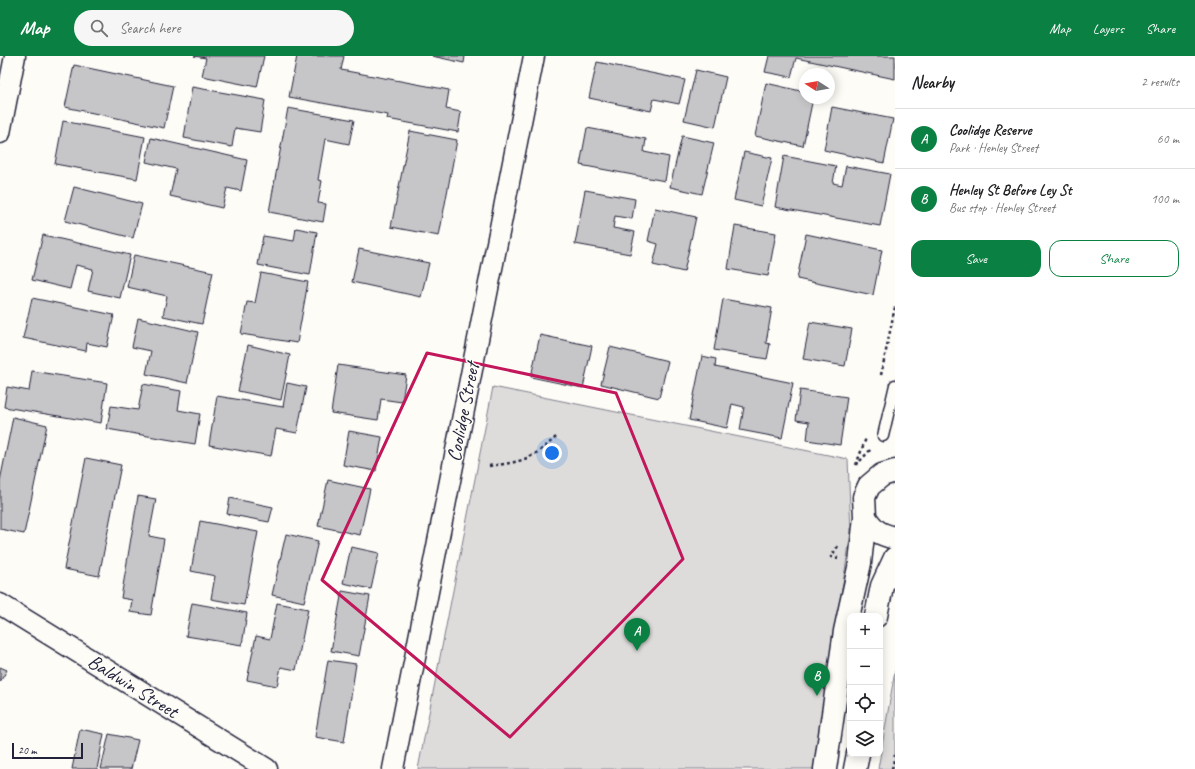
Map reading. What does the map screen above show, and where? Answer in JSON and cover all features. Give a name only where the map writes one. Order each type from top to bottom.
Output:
[{"type":"street","points":[[0,133],[15,56]]},
{"type":"street","name":"Coolidge Street","points":[[392,769],[534,56]]},
{"type":"street","points":[[825,769],[845,631],[860,563],[865,517],[863,505],[869,486],[882,475],[894,470]]},
{"type":"street","points":[[865,517],[872,528],[881,535],[895,538]]},
{"type":"street","points":[[877,613],[882,586],[895,558]]},
{"type":"street","name":"Baldwin Street","points":[[0,604],[267,769]]},
{"type":"street","points":[[855,769],[857,757]]},
{"type":"lane","points":[[883,436],[895,385]]},
{"type":"path","points":[[489,466],[526,460],[540,451],[556,437]]},
{"type":"path","points":[[892,769],[895,755]]},
{"type":"highlighted area","points":[[427,353],[616,393],[683,559],[510,737],[322,580]]},
{"type":"shaded area","points":[[493,387],[848,459],[851,532],[814,769],[418,769]]},
{"type":"shaded area","points":[[895,671],[895,769],[878,769],[880,757],[883,757],[883,740]]},
{"type":"building","points":[[194,56],[264,56],[257,87],[202,76],[206,58]]},
{"type":"building","points":[[297,56],[344,56],[341,70],[449,90],[446,109],[461,112],[458,132],[387,119],[388,115],[289,97]]},
{"type":"building","points":[[432,56],[465,56],[464,63]]},
{"type":"building","points":[[769,56],[895,56],[895,79],[796,58],[791,77],[765,72]]},
{"type":"building","points":[[597,62],[685,80],[679,104],[654,99],[651,111],[589,98]]},
{"type":"building","points":[[74,65],[173,86],[164,128],[65,107]]},
{"type":"building","points":[[696,70],[726,77],[715,127],[684,120]]},
{"type":"building","points":[[766,83],[799,91],[799,104],[812,104],[803,146],[755,136]]},
{"type":"building","points":[[192,87],[265,100],[260,132],[235,128],[232,147],[184,138]]},
{"type":"building","points":[[832,107],[893,119],[884,163],[824,150]]},
{"type":"building","points":[[288,108],[354,120],[349,144],[325,139],[318,180],[322,181],[318,203],[326,204],[323,222],[269,212]]},
{"type":"building","points":[[63,121],[145,137],[137,179],[55,164]]},
{"type":"building","points":[[587,128],[646,139],[644,152],[669,157],[665,181],[580,165]]},
{"type":"building","points":[[410,131],[457,140],[439,236],[391,227]]},
{"type":"building","points":[[682,136],[714,143],[702,194],[670,187]]},
{"type":"building","points":[[151,138],[247,160],[241,191],[227,188],[222,208],[170,196],[176,169],[146,162]]},
{"type":"building","points":[[744,152],[772,158],[761,206],[734,200]]},
{"type":"building","points":[[784,156],[836,166],[833,183],[842,185],[846,166],[890,174],[880,226],[775,207]]},
{"type":"building","points":[[74,187],[142,204],[133,238],[65,221]]},
{"type":"building","points":[[585,190],[635,199],[632,219],[615,216],[613,228],[635,232],[630,254],[575,244]]},
{"type":"building","points":[[655,208],[696,217],[684,272],[653,265],[658,244],[648,241]]},
{"type":"building","points":[[735,226],[776,233],[768,276],[728,269]]},
{"type":"building","points":[[296,228],[317,232],[310,275],[258,265],[263,236],[294,241]]},
{"type":"building","points":[[806,234],[882,250],[873,295],[797,279]]},
{"type":"building","points":[[43,235],[130,255],[120,298],[88,291],[93,269],[76,265],[70,289],[32,280]]},
{"type":"building","points":[[359,249],[429,263],[421,297],[352,282]]},
{"type":"building","points":[[134,255],[213,272],[202,324],[163,316],[167,296],[127,287]]},
{"type":"building","points":[[261,273],[308,282],[297,343],[241,334],[247,302],[255,303]]},
{"type":"building","points":[[32,298],[114,315],[107,347],[87,343],[86,351],[23,338]]},
{"type":"building","points":[[723,299],[772,308],[766,343],[770,344],[767,359],[714,350]]},
{"type":"building","points":[[138,318],[198,332],[187,383],[146,374],[151,351],[132,347]]},
{"type":"building","points":[[810,322],[852,329],[845,366],[803,359]]},
{"type":"building","points":[[540,335],[592,346],[583,388],[531,377]]},
{"type":"building","points":[[248,345],[290,355],[281,400],[238,391]]},
{"type":"building","points":[[610,347],[668,361],[659,398],[601,384]]},
{"type":"building","points":[[702,356],[716,359],[715,367],[793,383],[782,438],[740,430],[744,407],[732,404],[727,428],[689,420]]},
{"type":"building","points":[[338,365],[406,375],[402,402],[381,399],[378,420],[331,413]]},
{"type":"building","points":[[32,371],[107,383],[101,423],[4,407],[7,387],[29,391]]},
{"type":"building","points":[[287,383],[306,387],[297,433],[276,429],[271,456],[209,445],[217,396],[283,407]]},
{"type":"building","points":[[143,384],[181,391],[178,410],[200,414],[195,444],[107,429],[111,406],[138,410]]},
{"type":"building","points":[[800,390],[847,397],[840,445],[807,440],[809,422],[796,420]]},
{"type":"building","points":[[13,417],[47,425],[24,534],[0,529],[0,481]]},
{"type":"building","points":[[349,431],[382,437],[376,471],[343,465]]},
{"type":"building","points":[[86,458],[121,465],[99,576],[64,569]]},
{"type":"building","points":[[328,480],[370,489],[360,535],[318,526]]},
{"type":"building","points":[[138,496],[156,499],[149,536],[164,539],[151,615],[130,612],[132,600],[121,598]]},
{"type":"building","points":[[230,498],[273,507],[269,522],[227,514]]},
{"type":"building","points":[[200,521],[258,532],[244,605],[211,599],[215,576],[191,571]]},
{"type":"building","points":[[286,534],[318,541],[304,602],[272,595]]},
{"type":"building","points":[[351,547],[379,553],[371,589],[343,583]]},
{"type":"building","points":[[342,591],[370,596],[359,656],[331,651]]},
{"type":"building","points":[[192,603],[247,613],[242,645],[186,636]]},
{"type":"building","points":[[277,603],[308,609],[296,670],[281,667],[277,686],[247,680],[256,636],[270,639]]},
{"type":"building","points":[[328,660],[356,664],[344,742],[315,737]]},
{"type":"building","points":[[0,667],[7,670],[0,682]]},
{"type":"building","points":[[80,729],[104,734],[97,769],[72,769]]},
{"type":"building","points":[[109,734],[138,740],[131,769],[101,769]]},
{"type":"place","name":"Coolidge Reserve","points":[[637,651]]},
{"type":"place","name":"Henley St Before Ley St","points":[[817,696]]}]
